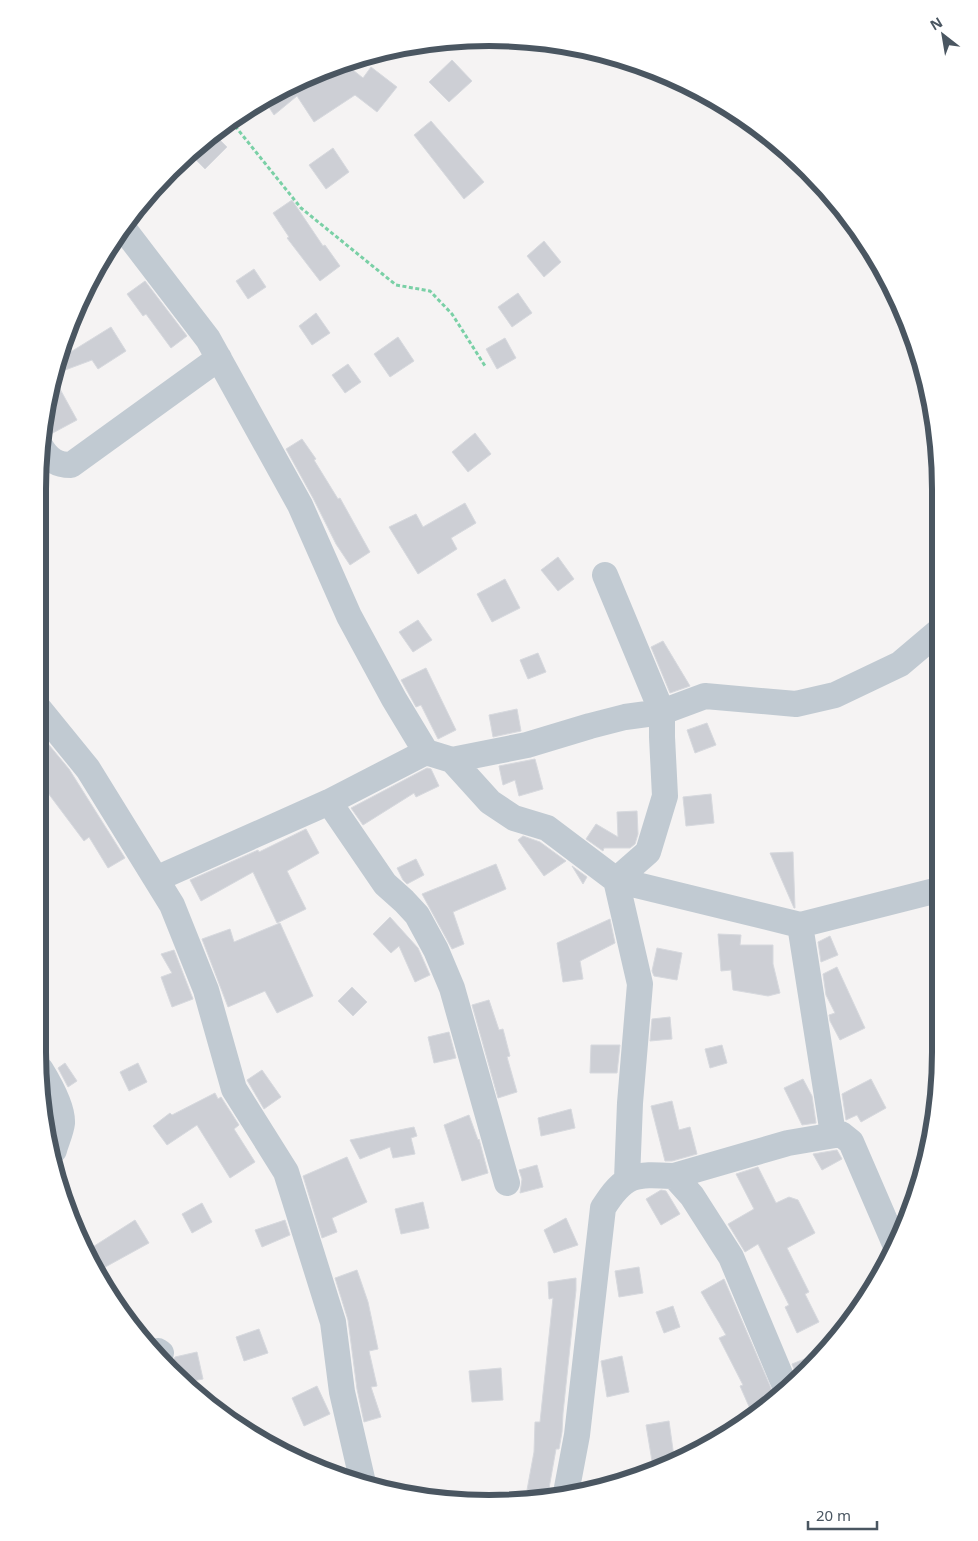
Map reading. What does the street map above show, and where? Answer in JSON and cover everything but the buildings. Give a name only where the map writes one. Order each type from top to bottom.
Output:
[{"type":"street","points":[[127,234],[208,339],[219,358],[300,505],[349,616],[394,699],[426,752],[452,760],[527,744],[625,718],[662,712],[705,696],[796,704],[835,695],[900,664],[932,637]]},
{"type":"street","points":[[47,457],[60,465],[72,465],[219,358]]},
{"type":"street","points":[[605,575],[662,712],[665,796],[648,852],[616,880]]},
{"type":"street","points":[[46,717],[88,769],[172,905],[206,990],[226,1055],[234,1089],[286,1172],[333,1322],[342,1392],[361,1476]]},
{"type":"street","points":[[156,879],[329,802],[426,752]]},
{"type":"street","points":[[452,760],[490,802],[514,818],[547,828],[616,880],[800,925],[932,892]]},
{"type":"street","points":[[329,802],[385,884],[417,915],[436,950],[452,988],[507,1183]]},
{"type":"street","points":[[616,880],[640,984],[630,1103],[627,1179]]},
{"type":"street","points":[[800,925],[833,1134]]},
{"type":"street","points":[[47,1080],[58,1104],[62,1122],[56,1143]]},
{"type":"street","points":[[567,1487],[577,1435],[603,1208],[615,1190],[627,1179],[651,1175],[674,1176],[788,1142],[841,1134],[851,1142],[891,1236]]},
{"type":"street","points":[[674,1176],[692,1196],[731,1257],[783,1383]]},
{"type":"path","points":[[235,126],[301,208],[396,285],[430,291],[452,314],[485,366]]}]
